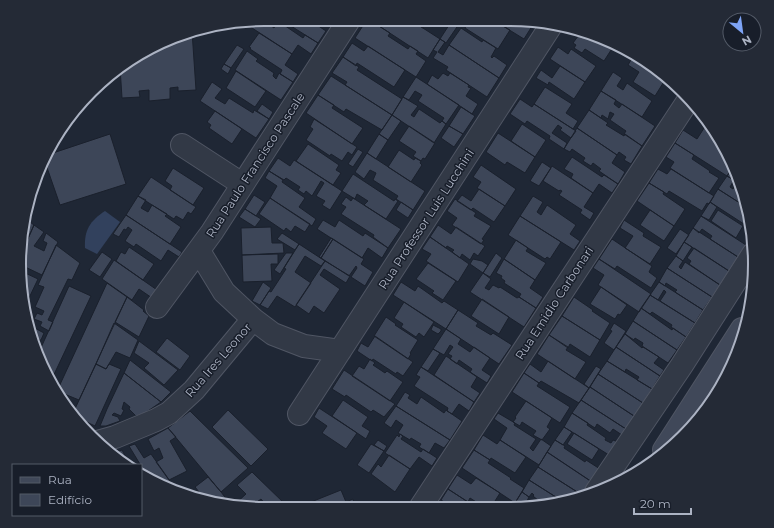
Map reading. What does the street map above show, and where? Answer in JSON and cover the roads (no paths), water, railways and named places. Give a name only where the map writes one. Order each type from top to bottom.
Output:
[{"type":"main road","points":[[671,439],[736,339]]},
{"type":"street","name":"Rua Paulo Francisco Pascale","points":[[157,307],[199,250],[345,26]]},
{"type":"street","name":"Rua Professor Luis Lucchini","points":[[299,414],[548,29]]},
{"type":"street","name":"Rua Emidio Carbonari","points":[[424,502],[685,103]]},
{"type":"street","points":[[182,145],[242,184]]},
{"type":"street","points":[[199,250],[224,292],[253,319],[273,334],[304,346],[340,351]]},
{"type":"street","points":[[602,484],[682,365],[748,262]]},
{"type":"street","name":"Rua Ires Leonor","points":[[104,440],[156,420],[169,413],[194,390],[253,319]]},
{"type":"water","points":[[105,211],[120,222],[97,254],[85,248],[86,236],[89,226],[95,218]]}]
